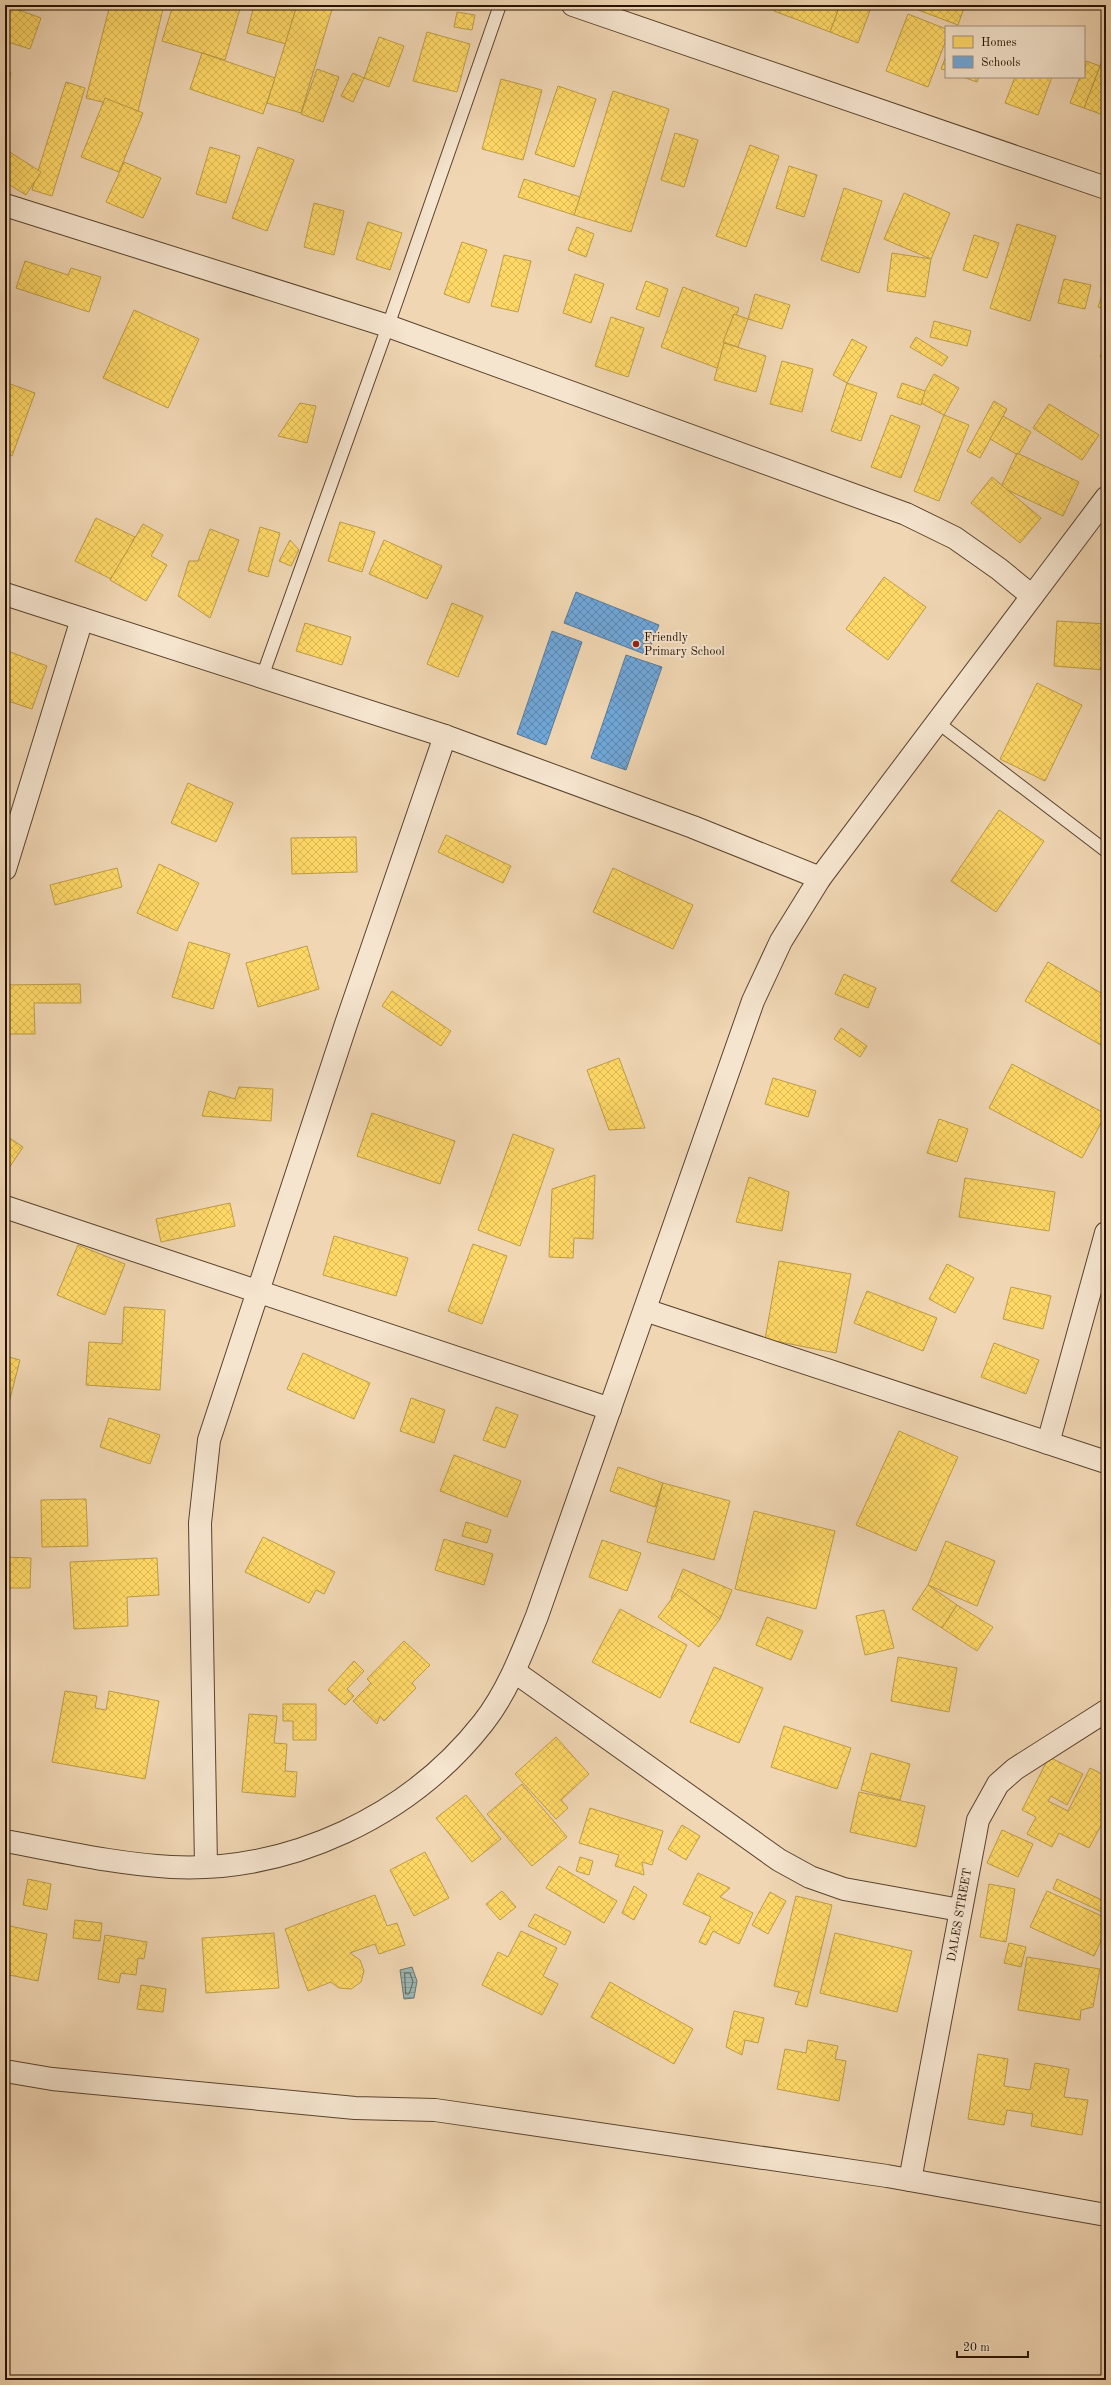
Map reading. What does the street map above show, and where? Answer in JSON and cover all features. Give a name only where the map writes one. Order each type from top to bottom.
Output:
[{"type":"street","points":[[573,5],[1106,188]]},
{"type":"street","points":[[5,205],[388,326],[906,514],[955,538],[1000,569],[1032,596]]},
{"type":"street","points":[[5,1841],[116,1860],[172,1867],[232,1864],[291,1852],[346,1833],[400,1800],[442,1768],[483,1722],[515,1672],[537,1616],[753,1001],[781,941],[820,878],[1106,498]]},
{"type":"street","points":[[5,594],[445,736],[693,827],[820,878]]},
{"type":"street","points":[[5,869],[82,619]]},
{"type":"street","points":[[206,1866],[200,1523],[208,1440],[445,736]]},
{"type":"street","points":[[5,1207],[610,1409]]},
{"type":"street","points":[[1048,1443],[1106,1233]]},
{"type":"street","points":[[645,1310],[1106,1462]]},
{"type":"street","points":[[515,1672],[779,1860],[810,1877],[844,1889],[960,1910]]},
{"type":"street","name":"DALES STREET","points":[[910,2180],[978,1820],[998,1784],[1015,1769],[1106,1711]]},
{"type":"street","points":[[5,2071],[52,2079],[347,2107],[435,2110],[910,2180],[1106,2215]]},
{"type":"lane","points":[[262,677],[388,326],[500,5]]},
{"type":"lane","points":[[937,722],[1106,851]]},
{"type":"water","points":[[412,1967],[417,1981],[414,1998],[404,1999],[400,1970]]},
{"type":"building: Homes","points":[[5,5],[41,18],[30,49],[5,41]]},
{"type":"building: Homes","points":[[110,5],[164,5],[138,111],[86,98]]},
{"type":"building: Homes","points":[[173,5],[241,5],[225,60],[162,41]]},
{"type":"building: Homes","points":[[254,5],[297,5],[286,44],[247,33]]},
{"type":"building: Homes","points":[[297,5],[333,6],[301,113],[267,103]]},
{"type":"building: Homes","points":[[777,5],[840,5],[830,32],[774,11]]},
{"type":"building: Homes","points":[[840,5],[872,5],[858,43],[830,32]]},
{"type":"building: Homes","points":[[905,5],[965,5],[958,25]]},
{"type":"building: Homes","points":[[457,12],[475,15],[472,30],[454,27]]},
{"type":"building: Homes","points":[[908,14],[945,29],[945,43],[928,87],[886,71]]},
{"type":"building: Homes","points":[[427,32],[470,44],[457,92],[413,81]]},
{"type":"building: Homes","points":[[379,37],[404,46],[389,87],[364,78]]},
{"type":"building: Homes","points":[[1106,50],[1106,116],[1084,108]]},
{"type":"building: Homes","points":[[202,53],[275,78],[263,114],[190,89]]},
{"type":"building: Homes","points":[[945,59],[945,70],[941,69]]},
{"type":"building: Homes","points":[[1086,61],[1100,66],[1084,108],[1070,103],[1080,78],[1085,78]]},
{"type":"building: Homes","points":[[317,69],[339,77],[323,122],[301,114]]},
{"type":"building: Homes","points":[[5,71],[11,73],[5,94]]},
{"type":"building: Homes","points":[[353,73],[364,78],[353,102],[341,96]]},
{"type":"building: Homes","points":[[966,78],[979,78],[977,82]]},
{"type":"building: Homes","points":[[1015,78],[1052,78],[1038,115],[1005,103]]},
{"type":"building: Homes","points":[[501,79],[542,90],[523,160],[482,149]]},
{"type":"building: Homes","points":[[66,82],[85,88],[52,196],[32,190]]},
{"type":"building: Homes","points":[[558,86],[596,99],[574,167],[535,154]]},
{"type":"building: Homes","points":[[613,91],[669,109],[631,232],[574,215]]},
{"type":"building: Homes","points":[[105,98],[143,113],[119,172],[81,157]]},
{"type":"building: Homes","points":[[675,133],[698,140],[684,187],[661,180]]},
{"type":"building: Homes","points":[[750,145],[779,156],[746,247],[716,236]]},
{"type":"building: Homes","points":[[210,147],[240,156],[226,203],[196,194]]},
{"type":"building: Homes","points":[[258,147],[294,160],[267,231],[232,218]]},
{"type":"building: Homes","points":[[5,149],[41,172],[26,195],[5,182]]},
{"type":"building: Homes","points":[[124,162],[161,178],[143,218],[106,202]]},
{"type":"building: Homes","points":[[789,166],[817,175],[804,217],[776,208]]},
{"type":"building: Homes","points":[[524,179],[580,197],[574,215],[518,197]]},
{"type":"building: Homes","points":[[844,188],[882,201],[859,273],[821,260]]},
{"type":"building: Homes","points":[[904,193],[950,213],[931,259],[884,239]]},
{"type":"building: Homes","points":[[314,203],[344,211],[334,255],[304,247]]},
{"type":"building: Homes","points":[[368,222],[402,233],[390,270],[356,259]]},
{"type":"building: Homes","points":[[1017,224],[1056,236],[1030,321],[990,308]]},
{"type":"building: Homes","points":[[577,227],[594,234],[586,257],[568,250]]},
{"type":"building: Homes","points":[[974,235],[999,243],[987,278],[963,270]]},
{"type":"building: Homes","points":[[462,242],[487,250],[469,303],[444,294]]},
{"type":"building: Homes","points":[[892,253],[931,259],[925,297],[887,291]]},
{"type":"building: Homes","points":[[504,255],[531,261],[518,312],[491,306]]},
{"type":"building: Homes","points":[[25,261],[68,275],[71,268],[101,277],[89,312],[16,288]]},
{"type":"building: Homes","points":[[575,274],[604,284],[591,323],[563,313]]},
{"type":"building: Homes","points":[[1064,279],[1091,285],[1085,309],[1058,303]]},
{"type":"building: Homes","points":[[646,281],[668,289],[659,317],[636,309]]},
{"type":"building: Homes","points":[[1106,284],[1106,310],[1098,307]]},
{"type":"building: Homes","points":[[683,287],[739,308],[717,368],[661,347]]},
{"type":"building: Homes","points":[[755,294],[790,305],[782,329],[748,319]]},
{"type":"building: Homes","points":[[134,310],[199,339],[168,408],[103,378]]},
{"type":"building: Homes","points":[[734,314],[748,319],[738,347],[723,342]]},
{"type":"building: Homes","points":[[611,317],[644,328],[628,377],[595,366]]},
{"type":"building: Homes","points":[[934,321],[971,331],[967,346],[930,337]]},
{"type":"building: Homes","points":[[916,337],[948,357],[942,366],[910,347]]},
{"type":"building: Homes","points":[[852,339],[867,347],[847,383],[833,375]]},
{"type":"building: Homes","points":[[1106,342],[1106,360],[1100,357]]},
{"type":"building: Homes","points":[[724,343],[766,356],[756,392],[714,380]]},
{"type":"building: Homes","points":[[782,361],[813,369],[802,412],[770,404]]},
{"type":"building: Homes","points":[[934,374],[959,388],[944,415],[919,402]]},
{"type":"building: Homes","points":[[5,382],[35,393],[12,456],[5,453]]},
{"type":"building: Homes","points":[[847,383],[877,393],[861,441],[831,431]]},
{"type":"building: Homes","points":[[902,383],[925,391],[921,405],[897,397]]},
{"type":"building: Homes","points":[[994,401],[1007,409],[980,458],[967,451]]},
{"type":"building: Homes","points":[[300,403],[316,406],[307,443],[278,436]]},
{"type":"building: Homes","points":[[1049,404],[1099,435],[1082,460],[1033,428]]},
{"type":"building: Homes","points":[[891,415],[920,426],[901,478],[871,467]]},
{"type":"building: Homes","points":[[944,415],[969,425],[939,501],[914,491]]},
{"type":"building: Homes","points":[[1003,416],[1031,432],[1018,455],[990,439]]},
{"type":"building: Homes","points":[[1017,453],[1079,482],[1063,516],[1001,487]]},
{"type":"building: Homes","points":[[992,477],[1041,518],[1020,543],[971,503]]},
{"type":"building: Homes","points":[[96,518],[135,537],[113,580],[75,561]]},
{"type":"building: Homes","points":[[340,522],[375,532],[362,572],[328,561]]},
{"type":"building: Homes","points":[[143,524],[163,535],[151,556],[167,565],[146,601],[110,580]]},
{"type":"building: Homes","points":[[260,527],[280,533],[268,577],[248,571]]},
{"type":"building: Homes","points":[[210,529],[239,540],[210,618],[178,596],[189,561],[198,561]]},
{"type":"building: Homes","points":[[290,540],[299,550],[291,566],[279,561]]},
{"type":"building: Homes","points":[[384,540],[442,566],[427,599],[369,574]]},
{"type":"building: Homes","points":[[884,577],[926,607],[888,660],[846,629]]},
{"type":"building: Homes","points":[[452,603],[483,616],[458,677],[427,664]]},
{"type":"building: Homes","points":[[1057,621],[1106,624],[1106,670],[1054,666]]},
{"type":"building: Homes","points":[[305,623],[351,637],[342,665],[296,651]]},
{"type":"building: Homes","points":[[5,650],[47,666],[32,709],[5,700]]},
{"type":"building: Homes","points":[[1037,683],[1082,705],[1045,781],[1000,759]]},
{"type":"building: Homes","points":[[188,783],[233,803],[216,842],[171,823]]},
{"type":"building: Homes","points":[[999,810],[1044,841],[996,912],[951,881]]},
{"type":"building: Homes","points":[[446,835],[511,866],[503,883],[438,852]]},
{"type":"building: Homes","points":[[356,837],[357,872],[292,874],[291,838]]},
{"type":"building: Homes","points":[[159,864],[199,883],[177,931],[137,913]]},
{"type":"building: Homes","points":[[117,868],[122,887],[55,905],[50,885]]},
{"type":"building: Homes","points":[[613,868],[693,905],[673,949],[593,912]]},
{"type":"building: Homes","points":[[189,942],[230,954],[213,1009],[172,997]]},
{"type":"building: Homes","points":[[307,946],[319,989],[258,1007],[246,963]]},
{"type":"building: Homes","points":[[1048,962],[1106,996],[1106,1048],[1025,1001]]},
{"type":"building: Homes","points":[[844,974],[876,988],[868,1008],[835,994]]},
{"type":"building: Homes","points":[[80,984],[81,1003],[34,1003],[35,1034],[5,1034],[5,985]]},
{"type":"building: Homes","points":[[392,991],[451,1031],[441,1046],[382,1006]]},
{"type":"building: Homes","points":[[841,1028],[867,1046],[860,1057],[834,1039]]},
{"type":"building: Homes","points":[[619,1058],[645,1128],[609,1130],[587,1070]]},
{"type":"building: Homes","points":[[1012,1064],[1106,1114],[1082,1158],[989,1108]]},
{"type":"building: Homes","points":[[773,1078],[816,1091],[808,1117],[765,1104]]},
{"type":"building: Homes","points":[[239,1087],[273,1089],[271,1121],[202,1116],[209,1091],[235,1099]]},
{"type":"building: Homes","points":[[372,1113],[455,1141],[440,1184],[357,1156]]},
{"type":"building: Homes","points":[[939,1119],[968,1129],[957,1162],[927,1153]]},
{"type":"building: Homes","points":[[513,1134],[554,1149],[520,1246],[478,1230]]},
{"type":"building: Homes","points":[[5,1135],[23,1147],[5,1174]]},
{"type":"building: Homes","points":[[595,1175],[593,1239],[574,1238],[573,1258],[549,1257],[552,1189]]},
{"type":"building: Homes","points":[[749,1177],[789,1192],[782,1231],[736,1222]]},
{"type":"building: Homes","points":[[965,1178],[1055,1192],[1049,1231],[959,1217]]},
{"type":"building: Homes","points":[[230,1203],[235,1226],[161,1242],[156,1219]]},
{"type":"building: Homes","points":[[334,1236],[408,1258],[396,1296],[323,1275]]},
{"type":"building: Homes","points":[[473,1244],[507,1256],[482,1324],[448,1311]]},
{"type":"building: Homes","points":[[78,1245],[125,1264],[105,1315],[57,1295]]},
{"type":"building: Homes","points":[[779,1261],[851,1274],[836,1353],[765,1339]]},
{"type":"building: Homes","points":[[947,1264],[974,1278],[955,1313],[929,1299]]},
{"type":"building: Homes","points":[[1011,1287],[1051,1296],[1043,1329],[1003,1319]]},
{"type":"building: Homes","points":[[867,1291],[937,1318],[923,1351],[854,1323]]},
{"type":"building: Homes","points":[[124,1307],[165,1310],[160,1390],[86,1385],[89,1342],[122,1344]]},
{"type":"building: Homes","points":[[994,1343],[1039,1360],[1026,1394],[981,1377]]},
{"type":"building: Homes","points":[[303,1353],[370,1383],[354,1419],[287,1389]]},
{"type":"building: Homes","points":[[5,1356],[20,1360],[5,1418]]},
{"type":"building: Homes","points":[[411,1398],[445,1410],[434,1443],[400,1431]]},
{"type":"building: Homes","points":[[496,1407],[518,1415],[505,1448],[483,1440]]},
{"type":"building: Homes","points":[[109,1418],[160,1435],[150,1464],[100,1447]]},
{"type":"building: Homes","points":[[899,1431],[958,1457],[916,1551],[856,1525]]},
{"type":"building: Homes","points":[[454,1455],[521,1481],[507,1517],[440,1491]]},
{"type":"building: Homes","points":[[618,1467],[663,1483],[655,1507],[610,1491]]},
{"type":"building: Homes","points":[[663,1483],[730,1501],[714,1560],[647,1542]]},
{"type":"building: Homes","points":[[86,1499],[88,1546],[42,1547],[41,1500]]},
{"type":"building: Homes","points":[[754,1511],[835,1531],[816,1609],[735,1589]]},
{"type":"building: Homes","points":[[466,1522],[491,1530],[487,1543],[462,1536]]},
{"type":"building: Homes","points":[[263,1537],[335,1572],[324,1594],[316,1590],[309,1603],[245,1572]]},
{"type":"building: Homes","points":[[444,1539],[493,1554],[484,1585],[435,1570]]},
{"type":"building: Homes","points":[[602,1540],[641,1553],[627,1591],[589,1577]]},
{"type":"building: Homes","points":[[946,1541],[995,1561],[977,1606],[928,1585]]},
{"type":"building: Homes","points":[[5,1557],[31,1558],[30,1588],[5,1588]]},
{"type":"building: Homes","points":[[157,1558],[159,1595],[127,1597],[128,1626],[74,1629],[70,1562]]},
{"type":"building: Homes","points":[[683,1569],[732,1590],[720,1619],[671,1598]]},
{"type":"building: Homes","points":[[928,1585],[957,1605],[942,1628],[912,1609]]},
{"type":"building: Homes","points":[[679,1589],[720,1619],[699,1647],[658,1617]]},
{"type":"building: Homes","points":[[957,1605],[993,1627],[977,1651],[942,1628]]},
{"type":"building: Homes","points":[[620,1609],[687,1645],[660,1698],[592,1662]]},
{"type":"building: Homes","points":[[884,1610],[894,1648],[865,1655],[856,1616]]},
{"type":"building: Homes","points":[[767,1617],[803,1631],[791,1660],[756,1645]]},
{"type":"building: Homes","points":[[404,1641],[430,1665],[412,1683],[416,1688],[384,1721],[380,1716],[377,1724],[353,1701],[371,1683],[367,1679]]},
{"type":"building: Homes","points":[[898,1657],[957,1668],[949,1712],[891,1701]]},
{"type":"building: Homes","points":[[354,1661],[364,1671],[347,1689],[354,1696],[345,1705],[328,1690]]},
{"type":"building: Homes","points":[[714,1667],[763,1688],[739,1743],[690,1722]]},
{"type":"building: Homes","points":[[65,1691],[97,1696],[95,1708],[106,1710],[109,1691],[159,1701],[145,1779],[52,1762]]},
{"type":"building: Homes","points":[[283,1704],[316,1704],[316,1740],[293,1740],[293,1721],[283,1721]]},
{"type":"building: Homes","points":[[249,1714],[277,1716],[274,1743],[287,1744],[285,1771],[297,1772],[295,1797],[242,1792]]},
{"type":"building: Homes","points":[[784,1726],[851,1748],[837,1789],[771,1767]]},
{"type":"building: Homes","points":[[556,1737],[589,1774],[561,1800],[568,1808],[556,1819],[515,1774]]},
{"type":"building: Homes","points":[[871,1753],[910,1764],[900,1800],[861,1790]]},
{"type":"building: Homes","points":[[1049,1757],[1083,1774],[1067,1805],[1051,1796],[1048,1801],[1068,1811],[1090,1768],[1106,1776],[1104,1788],[1106,1789],[1106,1816],[1089,1848],[1059,1833],[1052,1847],[1027,1834],[1036,1817],[1022,1810]]},
{"type":"building: Homes","points":[[522,1784],[567,1837],[532,1866],[487,1814]]},
{"type":"building: Homes","points":[[859,1792],[925,1806],[916,1847],[850,1832]]},
{"type":"building: Homes","points":[[466,1795],[501,1839],[472,1862],[436,1818]]},
{"type":"building: Homes","points":[[590,1808],[663,1831],[652,1865],[642,1862],[644,1875],[615,1866],[619,1855],[579,1843]]},
{"type":"building: Homes","points":[[682,1825],[700,1836],[686,1860],[668,1849]]},
{"type":"building: Homes","points":[[1002,1830],[1033,1844],[1018,1877],[987,1863]]},
{"type":"building: Homes","points":[[425,1852],[449,1898],[414,1916],[390,1870]]},
{"type":"building: Homes","points":[[580,1857],[593,1861],[589,1875],[576,1871]]},
{"type":"building: Homes","points":[[559,1866],[617,1901],[604,1923],[546,1888]]},
{"type":"building: Homes","points":[[698,1873],[730,1888],[720,1897],[753,1913],[739,1944],[713,1931],[706,1945],[699,1942],[711,1917],[683,1904]]},
{"type":"building: Homes","points":[[28,1879],[51,1884],[47,1910],[23,1905]]},
{"type":"building: Homes","points":[[1057,1879],[1106,1902],[1102,1912],[1053,1889]]},
{"type":"building: Homes","points":[[989,1884],[1015,1889],[1006,1942],[980,1937]]},
{"type":"building: Homes","points":[[634,1886],[647,1895],[634,1920],[622,1913]]},
{"type":"building: Homes","points":[[502,1891],[516,1907],[500,1920],[486,1904]]},
{"type":"building: Homes","points":[[1047,1891],[1106,1918],[1106,1930],[1094,1956],[1030,1927]]},
{"type":"building: Homes","points":[[770,1892],[786,1901],[768,1934],[752,1925]]},
{"type":"building: Homes","points":[[375,1895],[387,1926],[397,1923],[405,1945],[379,1954],[375,1944],[350,1953],[360,1960],[364,1971],[361,1982],[351,1989],[339,1988],[331,1982],[308,1991],[285,1929]]},
{"type":"building: Homes","points":[[796,1896],[832,1905],[807,2007],[795,2004],[799,1992],[774,1986]]},
{"type":"building: Homes","points":[[535,1914],[571,1932],[565,1945],[528,1926]]},
{"type":"building: Homes","points":[[75,1920],[102,1923],[100,1941],[73,1938]]},
{"type":"building: Homes","points":[[5,1925],[47,1934],[38,1981],[5,1974]]},
{"type":"building: Homes","points":[[521,1931],[557,1948],[543,1976],[558,1984],[542,2015],[482,1985],[498,1952],[508,1957]]},
{"type":"building: Homes","points":[[274,1933],[279,1988],[206,1993],[202,1938]]},
{"type":"building: Homes","points":[[835,1933],[912,1951],[897,2012],[820,1993]]},
{"type":"building: Homes","points":[[105,1935],[147,1942],[144,1959],[138,1958],[136,1975],[121,1973],[119,1983],[98,1979]]},
{"type":"building: Homes","points":[[1009,1943],[1026,1947],[1021,1967],[1004,1963]]},
{"type":"building: Homes","points":[[1027,1957],[1100,1969],[1093,2007],[1081,2010],[1080,2020],[1018,2010]]},
{"type":"building: Homes","points":[[610,1982],[693,2029],[674,2064],[591,2017]]},
{"type":"building: Homes","points":[[141,1985],[166,1989],[163,2012],[137,2009]]},
{"type":"building: Homes","points":[[734,2011],[764,2018],[758,2043],[745,2040],[742,2055],[726,2047]]},
{"type":"building: Homes","points":[[808,2040],[838,2046],[835,2059],[846,2061],[839,2101],[777,2089],[785,2049],[806,2053]]},
{"type":"building: Homes","points":[[978,2054],[1008,2059],[1004,2086],[1030,2090],[1035,2063],[1069,2069],[1064,2097],[1088,2100],[1082,2135],[1031,2126],[1033,2114],[1007,2110],[1004,2125],[968,2119]]},
{"type":"building: Schools","points":[[576,592],[659,625],[647,655],[564,623]]},
{"type":"building: Schools","points":[[552,631],[582,642],[546,745],[517,734]]},
{"type":"building: Schools","points":[[626,655],[662,667],[626,770],[591,758]]},
{"type":"place","name":"Friendly Primary School","points":[[636,644]]}]
